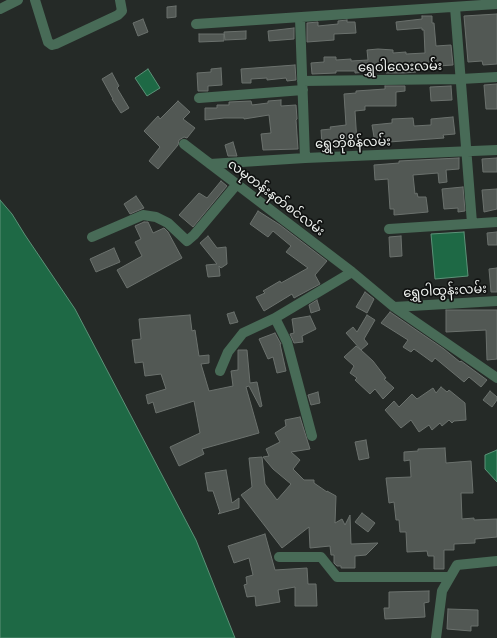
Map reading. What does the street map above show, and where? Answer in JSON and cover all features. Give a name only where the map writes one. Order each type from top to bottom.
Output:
[{"type":"street","points":[[0,9],[18,0]]},
{"type":"street","points":[[36,0],[48,42],[52,45],[118,15],[122,12],[120,0]]},
{"type":"street","points":[[196,24],[497,4]]},
{"type":"street","points":[[455,7],[472,223]]},
{"type":"street","points":[[300,18],[305,158]]},
{"type":"street","name":"ရွှေဝါလေးလမ်း","points":[[199,98],[302,86],[497,77]]},
{"type":"street","name":"လမုတန်းနတ်စင်လမ်း","points":[[184,144],[352,272],[394,307],[495,375]]},
{"type":"street","name":"ရွှေဘိုစိန်လမ်း","points":[[210,164],[305,158],[497,150]]},
{"type":"street","points":[[92,237],[144,215],[156,217],[168,223],[187,241],[194,235],[238,184]]},
{"type":"street","points":[[388,229],[497,222]]},
{"type":"street","points":[[220,371],[228,352],[243,333],[275,318],[352,272]]},
{"type":"street","name":"ရွှေဝါထွန်းလမ်း","points":[[394,307],[497,300]]},
{"type":"street","points":[[275,318],[287,342],[312,436]]},
{"type":"street","points":[[279,557],[321,557],[337,577],[450,577]]},
{"type":"street","points":[[436,638],[442,592],[457,565],[497,561]]},
{"type":"shaded area","points":[[148,69],[160,88],[147,96],[135,78]]},
{"type":"shaded area","points":[[0,200],[12,214],[75,309],[196,540],[235,638],[0,638]]},
{"type":"shaded area","points":[[464,232],[468,276],[435,279],[431,234]]},
{"type":"shaded area","points":[[497,450],[497,482],[485,469],[485,455]]},
{"type":"building","points":[[176,6],[176,17],[167,18],[167,7]]},
{"type":"building","points":[[497,14],[497,64],[483,65],[482,61],[468,62],[464,16]]},
{"type":"building","points":[[422,16],[432,16],[436,46],[451,45],[453,65],[437,66],[437,68],[404,73],[386,73],[386,68],[366,70],[366,72],[355,73],[355,71],[336,71],[336,73],[312,74],[311,63],[324,62],[324,57],[336,57],[336,60],[368,60],[367,50],[378,49],[393,50],[393,53],[425,53],[424,30],[422,30],[422,28],[397,30],[396,22],[422,19]]},
{"type":"building","points":[[143,19],[148,32],[138,36],[133,23]]},
{"type":"building","points":[[347,20],[347,22],[355,22],[356,33],[334,34],[334,40],[307,42],[307,23],[318,22],[318,26],[338,24],[338,21]]},
{"type":"building","points":[[294,28],[294,39],[269,41],[268,31]]},
{"type":"building","points":[[246,31],[246,39],[225,40],[224,32]]},
{"type":"building","points":[[199,34],[224,34],[224,41],[199,42]]},
{"type":"building","points":[[295,65],[296,80],[287,81],[286,78],[267,80],[267,78],[251,79],[251,83],[242,83],[241,69]]},
{"type":"building","points":[[221,68],[222,85],[208,86],[208,91],[198,91],[197,73],[211,72],[211,69]]},
{"type":"building","points":[[112,73],[119,86],[117,88],[129,108],[121,113],[102,79]]},
{"type":"building","points":[[497,84],[497,109],[486,109],[484,85]]},
{"type":"building","points":[[385,86],[405,86],[405,91],[396,92],[396,106],[365,106],[365,110],[355,111],[357,143],[322,145],[321,130],[346,125],[344,94],[356,93],[356,91],[385,89]]},
{"type":"building","points":[[451,86],[452,100],[431,101],[430,87]]},
{"type":"building","points":[[281,100],[281,106],[296,105],[298,149],[263,150],[261,134],[271,133],[269,115],[244,119],[224,118],[205,120],[205,108],[217,108],[217,105],[229,105],[229,102],[251,101],[252,105],[268,103],[268,101]]},
{"type":"building","points":[[178,101],[190,112],[183,119],[195,128],[187,138],[184,137],[179,140],[178,145],[158,169],[149,161],[160,147],[144,131],[158,116],[160,119]]},
{"type":"building","points":[[453,117],[455,134],[443,135],[444,138],[375,143],[372,125],[392,123],[392,119],[413,118],[414,126],[431,125],[431,119]]},
{"type":"building","points":[[233,142],[237,156],[228,156],[225,145]]},
{"type":"building","points":[[459,158],[459,169],[446,170],[447,182],[439,183],[438,173],[413,175],[415,194],[417,193],[418,197],[426,197],[428,212],[394,215],[394,209],[390,209],[388,179],[375,180],[374,165],[399,163],[399,161]]},
{"type":"building","points":[[497,158],[497,172],[483,172],[482,159]]},
{"type":"building","points":[[221,181],[227,186],[193,227],[179,215],[199,193],[207,198]]},
{"type":"building","points":[[463,187],[465,211],[458,212],[458,208],[444,209],[442,189]]},
{"type":"building","points":[[497,189],[497,209],[484,212],[482,190]]},
{"type":"building","points":[[136,196],[144,208],[130,214],[124,204]]},
{"type":"building","points":[[258,211],[280,225],[327,261],[315,275],[320,284],[294,298],[292,294],[264,311],[256,297],[265,293],[263,291],[280,281],[281,283],[308,268],[286,252],[291,246],[273,231],[268,237],[250,224]]},
{"type":"building","points":[[148,222],[153,233],[164,228],[168,232],[182,258],[127,288],[117,270],[142,256],[135,242],[141,239],[135,226]]},
{"type":"building","points":[[497,232],[497,245],[488,245],[487,233]]},
{"type":"building","points":[[208,236],[217,248],[226,247],[227,264],[221,268],[219,266],[220,276],[208,277],[206,265],[217,264],[200,243]]},
{"type":"building","points":[[401,236],[402,256],[390,257],[389,237]]},
{"type":"building","points":[[114,248],[120,262],[96,272],[90,259]]},
{"type":"building","points":[[497,268],[497,292],[491,292],[489,269]]},
{"type":"building","points":[[365,292],[374,299],[367,313],[356,307]]},
{"type":"building","points":[[317,300],[320,310],[311,313],[309,305]]},
{"type":"building","points":[[446,310],[497,310],[497,359],[487,360],[486,330],[446,332]]},
{"type":"building","points":[[234,312],[238,322],[230,324],[227,314]]},
{"type":"building","points":[[390,312],[487,380],[481,387],[469,377],[464,382],[435,358],[432,362],[414,349],[411,352],[403,347],[408,340],[381,323]]},
{"type":"building","points":[[190,315],[192,331],[195,330],[199,356],[209,355],[209,363],[201,364],[209,391],[233,386],[231,371],[238,370],[238,350],[247,350],[250,383],[257,382],[262,406],[260,407],[249,386],[246,387],[259,433],[202,449],[204,454],[179,466],[170,447],[200,433],[194,401],[156,413],[153,402],[148,404],[146,395],[166,389],[161,374],[145,376],[143,362],[135,363],[132,340],[141,339],[139,319]]},
{"type":"building","points":[[367,315],[375,320],[364,339],[368,344],[361,350],[346,333],[353,327],[357,332]]},
{"type":"building","points":[[310,316],[316,329],[302,336],[303,342],[294,343],[290,334],[294,333],[292,319]]},
{"type":"building","points":[[275,333],[281,344],[286,371],[277,373],[273,357],[268,359],[259,339]]},
{"type":"building","points":[[356,346],[373,361],[386,378],[384,379],[394,388],[383,399],[375,389],[370,394],[355,380],[357,378],[350,373],[354,366],[344,357]]},
{"type":"building","points":[[441,387],[447,392],[449,390],[465,403],[466,420],[454,421],[452,423],[449,420],[442,426],[440,423],[432,430],[429,425],[419,432],[411,420],[401,428],[385,410],[394,401],[399,407],[412,394],[417,399],[433,388],[436,393]]},
{"type":"building","points":[[490,391],[497,397],[497,400],[492,407],[483,400]]},
{"type":"building","points":[[318,392],[320,403],[311,405],[308,395]]},
{"type":"building","points":[[300,417],[310,449],[291,452],[300,460],[293,469],[304,480],[314,480],[314,483],[336,496],[335,523],[342,519],[345,525],[350,515],[351,544],[378,543],[366,555],[355,556],[355,568],[341,568],[341,566],[337,566],[334,563],[334,555],[331,555],[330,546],[310,548],[309,527],[282,548],[241,495],[252,487],[249,458],[262,457],[265,484],[277,500],[291,484],[273,469],[263,457],[269,456],[266,449],[280,442],[275,433],[286,426],[285,420]]},
{"type":"building","points":[[366,440],[369,458],[359,460],[355,442]]},
{"type":"building","points":[[445,448],[446,463],[471,461],[473,493],[461,493],[462,519],[497,519],[497,537],[475,539],[475,543],[454,544],[454,550],[444,550],[444,569],[434,569],[434,556],[428,556],[427,551],[407,552],[406,532],[400,532],[399,520],[396,520],[394,502],[389,503],[386,478],[411,477],[410,460],[404,461],[404,452],[418,451],[418,449]]},
{"type":"building","points":[[226,470],[232,503],[239,498],[239,508],[218,514],[220,512],[213,491],[208,491],[205,473]]},
{"type":"building","points":[[362,513],[375,523],[368,532],[355,522]]},
{"type":"building","points":[[265,534],[275,570],[307,568],[308,584],[316,584],[317,606],[295,606],[295,587],[278,590],[280,602],[256,606],[255,596],[247,597],[244,585],[247,584],[246,577],[253,575],[249,558],[234,563],[228,546]]},
{"type":"building","points":[[429,591],[429,602],[424,603],[425,617],[385,619],[384,608],[389,608],[389,592]]},
{"type":"building","points":[[448,609],[478,610],[478,626],[471,626],[471,631],[447,629]]}]
